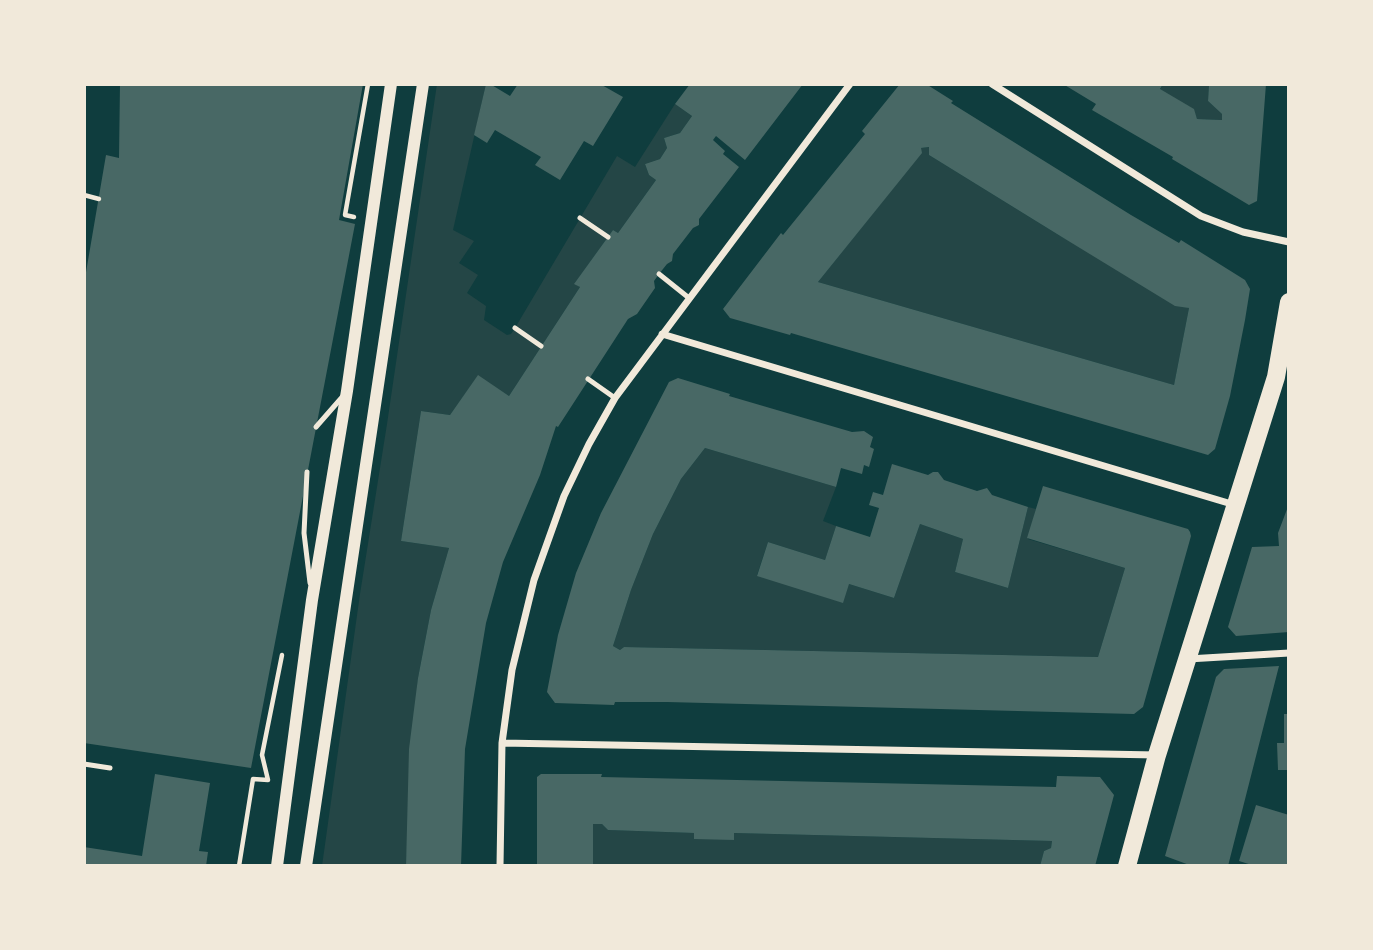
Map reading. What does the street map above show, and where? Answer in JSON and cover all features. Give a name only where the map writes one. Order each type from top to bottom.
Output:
[{"type":"main road","points":[[1127,866],[1157,755],[1276,377],[1289,304]]},
{"type":"street","points":[[277,866],[312,600],[347,391],[391,84]]},
{"type":"street","points":[[306,866],[423,84]]},
{"type":"street","points":[[500,866],[502,743],[516,655],[542,555],[573,477],[615,398],[849,84]]},
{"type":"street","points":[[992,84],[1201,216],[1243,232],[1289,242]]},
{"type":"street","points":[[662,334],[1236,505]]},
{"type":"street","points":[[1188,659],[1289,653]]},
{"type":"street","points":[[502,743],[1157,755]]},
{"type":"lane","points":[[580,218],[608,237]]},
{"type":"lane","points":[[659,274],[689,298]]},
{"type":"lane","points":[[515,328],[541,346]]},
{"type":"lane","points":[[588,379],[615,398]]},
{"type":"lane","points":[[316,427],[347,391]]},
{"type":"lane","points":[[307,472],[304,533],[312,600]]},
{"type":"lane","points":[[84,764],[110,768]]},
{"type":"path","points":[[84,195],[99,199]]},
{"type":"path","points":[[239,866],[253,779],[268,780],[262,755]]},
{"type":"shaded area","points":[[437,84],[486,84],[453,230],[474,241],[459,263],[478,275],[467,293],[486,306],[484,320],[507,335],[515,328],[617,156],[635,167],[675,104],[692,116],[680,133],[664,138],[667,148],[660,159],[645,164],[649,175],[656,180],[618,233],[613,230],[575,283],[580,287],[509,396],[478,376],[450,415],[421,411],[401,541],[449,548],[431,610],[418,678],[406,866],[322,866],[360,594]]},
{"type":"shaded area","points":[[1163,84],[1209,84],[1208,101],[1222,114],[1222,120],[1197,119],[1193,109],[1160,90]]},
{"type":"shaded area","points":[[929,147],[929,155],[1057,234],[1189,308],[1174,385],[818,282],[921,153],[921,148]]},
{"type":"shaded area","points":[[705,448],[836,487],[823,521],[836,526],[825,560],[768,542],[757,575],[849,584],[894,598],[920,524],[963,539],[955,572],[1008,588],[1028,507],[1036,509],[1028,539],[1125,568],[1098,657],[624,647],[620,650],[613,646],[653,534],[681,479]]},
{"type":"shaded area","points":[[593,824],[602,824],[608,830],[694,833],[734,840],[734,833],[1052,841],[1051,848],[1044,851],[1040,866],[593,866]]},
{"type":"building","points":[[120,84],[363,84],[339,220],[355,224],[251,768],[84,743],[84,284],[106,155],[119,158]]},
{"type":"building","points":[[486,84],[510,96],[518,84],[600,84],[623,97],[593,146],[584,141],[560,180],[535,165],[541,157],[495,130],[487,143],[474,135]]},
{"type":"building","points":[[690,84],[803,84],[745,160],[716,136],[713,140],[725,151],[723,154],[739,167],[699,219],[699,225],[693,228],[673,254],[672,261],[654,281],[655,288],[637,314],[628,319],[558,427],[556,426],[540,475],[503,562],[486,623],[465,749],[461,866],[406,866],[409,749],[418,678],[431,610],[449,548],[401,541],[421,411],[450,415],[478,375],[509,396],[580,287],[574,284],[613,230],[618,233],[656,180],[649,175],[645,164],[660,159],[667,148],[664,138],[680,133],[692,116],[675,104]]},
{"type":"building","points":[[900,84],[926,84],[953,101],[951,103],[1131,215],[1179,243],[1181,240],[1245,280],[1250,289],[1245,320],[1230,396],[1215,449],[1208,455],[791,333],[790,335],[730,318],[723,309],[781,233],[783,235],[865,134],[862,131]],"holes":[[[929,147],[929,155],[1175,306],[1189,308],[1174,385],[818,282],[922,153],[921,148]]]},
{"type":"building","points":[[1063,84],[1163,84],[1160,89],[1194,109],[1197,119],[1222,120],[1222,114],[1208,101],[1209,84],[1266,84],[1257,201],[1249,205],[1172,159],[1173,157],[1092,110],[1096,104]]},
{"type":"building","points":[[678,378],[852,432],[864,431],[873,437],[870,447],[874,449],[869,467],[864,465],[862,474],[841,468],[836,487],[705,448],[681,479],[653,534],[613,646],[620,650],[624,647],[1098,657],[1125,568],[1027,538],[1043,486],[1188,529],[1190,532],[1143,707],[1134,714],[667,702],[615,702],[614,705],[555,703],[547,692],[558,635],[576,573],[601,513],[669,382]]},
{"type":"building","points":[[892,464],[928,475],[938,472],[944,480],[977,491],[987,488],[992,495],[1028,507],[1008,588],[955,572],[963,539],[920,524],[894,598],[849,584],[843,603],[757,576],[768,542],[825,560],[836,526],[870,537],[879,508],[869,505],[873,492],[883,495]]},
{"type":"building","points":[[1289,504],[1289,632],[1236,636],[1228,627],[1252,547],[1279,546],[1278,533]]},
{"type":"building","points":[[1279,666],[1228,866],[1192,866],[1165,856],[1216,677],[1224,669]]},
{"type":"building","points":[[1284,714],[1289,714],[1289,770],[1278,770],[1277,743],[1284,743]]},
{"type":"building","points":[[155,774],[210,783],[199,851],[208,852],[206,866],[84,866],[84,847],[142,856]]},
{"type":"building","points":[[541,774],[1056,787],[1057,776],[1100,777],[1114,795],[1095,866],[1040,866],[1044,851],[1051,848],[1052,841],[734,833],[734,840],[694,839],[694,833],[608,830],[602,824],[593,824],[593,866],[537,866],[537,777]]},
{"type":"building","points":[[1256,805],[1289,815],[1289,866],[1255,866],[1239,861]]}]
